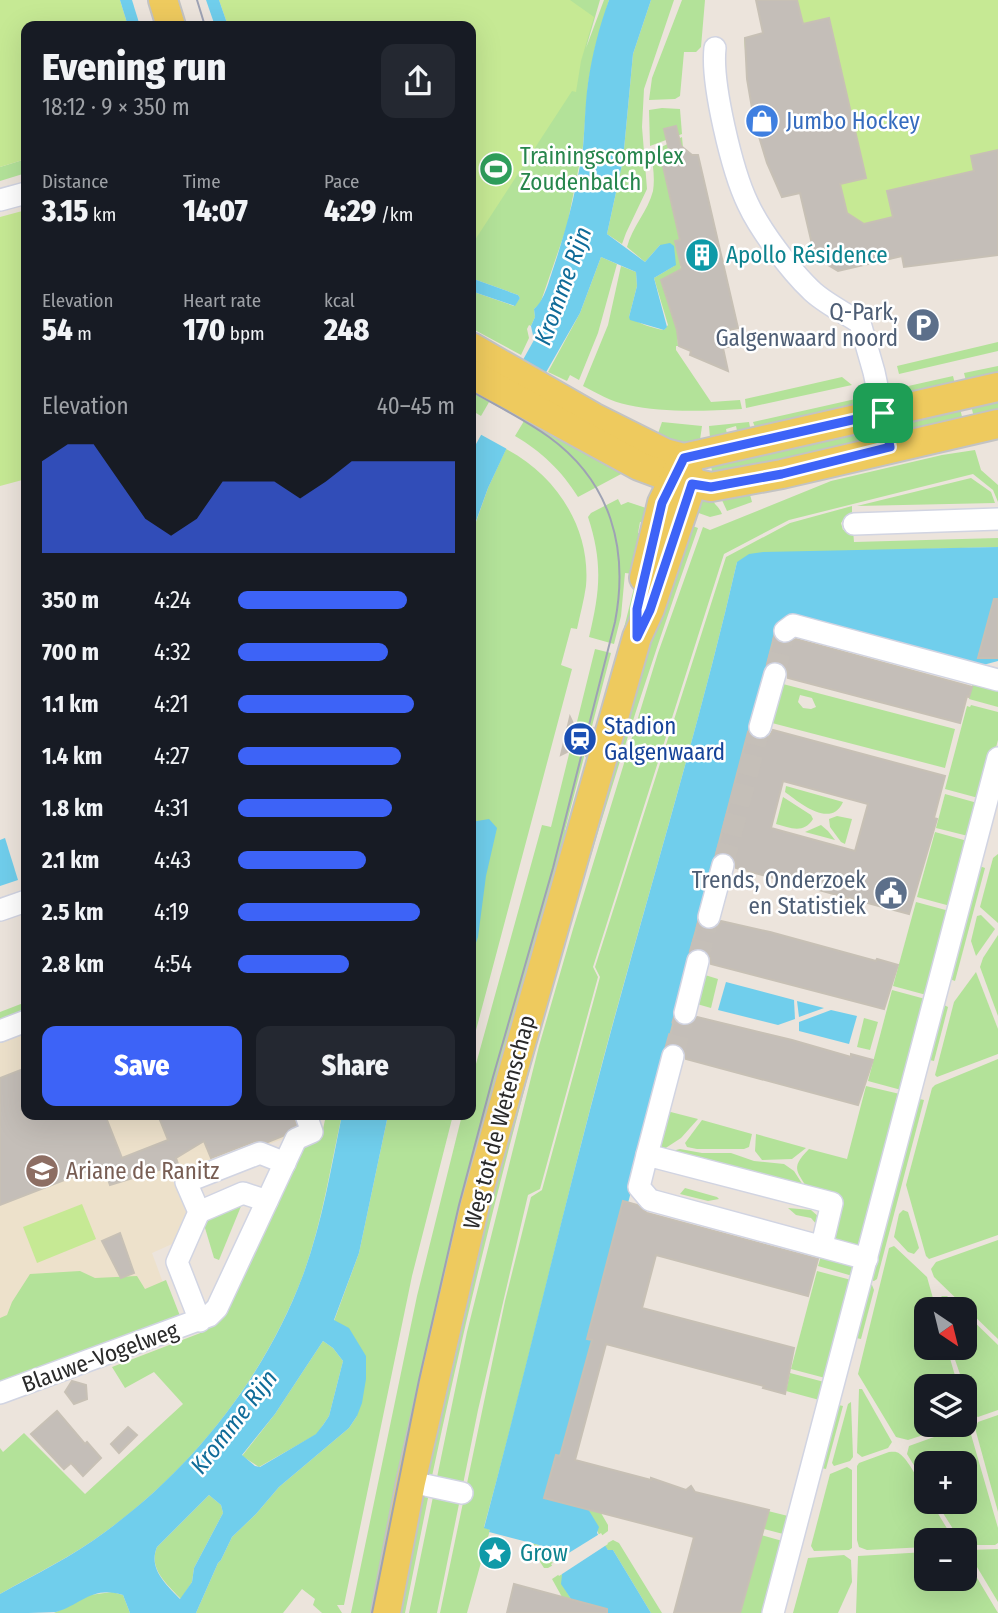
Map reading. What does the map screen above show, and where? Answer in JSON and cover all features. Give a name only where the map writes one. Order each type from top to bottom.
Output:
[{"type":"main road","points":[[163,0],[169,21]]},
{"type":"main road","points":[[476,352],[502,379],[537,398],[593,417],[665,453],[683,474],[711,487],[782,474],[998,424]]},
{"type":"main road","points":[[476,375],[502,379]]},
{"type":"main road","points":[[683,474],[883,413],[998,387]]},
{"type":"main road","name":"Weg tot de Wetenschap","points":[[386,1613],[411,1482],[475,1205],[637,637],[637,609],[662,503],[683,474]]},
{"type":"street","points":[[715,48],[713,65],[725,128],[748,204],[795,273],[813,293],[860,323],[890,447]]},
{"type":"street","points":[[0,200],[21,194]]},
{"type":"street","points":[[854,524],[998,519]]},
{"type":"street","points":[[785,631],[793,625],[998,680]]},
{"type":"street","points":[[760,727],[775,674]]},
{"type":"street","points":[[773,1613],[998,758]]},
{"type":"street","points":[[709,917],[723,865]]},
{"type":"street","points":[[0,910],[21,903]]},
{"type":"street","points":[[685,1013],[698,961]]},
{"type":"street","points":[[0,1031],[21,1023]]},
{"type":"street","points":[[673,1056],[639,1187],[650,1200],[867,1259]]},
{"type":"street","name":"Blauwe-Vogelweg","points":[[0,1393],[209,1316],[217,1308],[296,1139],[312,1132],[308,1120]]},
{"type":"street","points":[[267,1201],[243,1192],[199,1212],[186,1182],[260,1153],[285,1163]]},
{"type":"street","points":[[647,1155],[832,1203],[822,1245]]},
{"type":"street","name":"Blauwe-Vogelweg","points":[[199,1212],[177,1262],[200,1321]]},
{"type":"street","points":[[411,1482],[462,1493]]},
{"type":"shaded area","points":[[21,1030],[21,1120],[303,1120],[306,1130],[173,1181],[189,1218],[181,1240],[152,1253],[176,1318],[0,1384],[0,1038]]},
{"type":"green space","points":[[0,0],[120,0],[126,21],[21,21],[21,161],[0,167]]},
{"type":"green space","name":"Trainingscomplex Zoudenbalch","points":[[219,0],[570,0],[594,17],[581,61],[576,92],[572,91],[476,238],[476,21],[226,21]]},
{"type":"green space","points":[[533,0],[600,0],[586,48],[604,0],[609,0],[588,84],[583,146],[567,226],[540,304],[534,309],[535,317],[527,329],[529,338],[521,355],[476,331],[476,293],[514,306],[520,298],[476,280],[476,190]]},
{"type":"green space","points":[[651,0],[674,0],[644,89],[642,127],[647,189],[622,244],[607,234],[623,160],[633,54]]},
{"type":"green space","points":[[682,0],[705,0],[701,47],[696,52],[684,52],[680,96],[675,99],[649,100],[652,78]]},
{"type":"green space","points":[[756,0],[998,0],[998,255],[904,267],[901,253],[891,255],[892,259],[838,271],[815,257],[804,192],[782,197],[756,119],[748,80],[744,38],[768,32],[761,23]]},
{"type":"green space","points":[[680,109],[682,134],[650,146],[649,110]]},
{"type":"green space","points":[[682,137],[683,148],[672,150],[669,154],[660,154],[685,262],[680,263],[681,269],[661,280],[677,330],[676,350],[711,402],[740,400],[742,409],[685,411],[642,408],[616,402],[583,386],[608,325],[621,266],[636,272],[637,286],[629,317],[659,329],[664,330],[668,325],[654,278],[674,266],[660,245],[645,262],[627,247],[653,191],[651,152]]},
{"type":"green space","points":[[21,161],[21,175],[0,181],[0,167]]},
{"type":"green space","points":[[21,211],[21,480],[0,486],[0,217]]},
{"type":"green space","points":[[601,257],[617,264],[598,333],[579,380],[570,375],[567,381],[548,372],[580,313]]},
{"type":"green space","points":[[998,342],[998,351],[899,374],[897,366]]},
{"type":"green space","points":[[998,366],[998,378],[967,385],[964,373]]},
{"type":"green space","points":[[953,376],[956,388],[893,403],[886,391]]},
{"type":"green space","points":[[842,377],[852,385],[746,408],[745,399]]},
{"type":"green space","points":[[476,383],[492,397],[481,416],[476,413]]},
{"type":"green space","points":[[998,395],[998,417],[975,422],[970,401]]},
{"type":"green space","points":[[860,398],[869,406],[756,430],[753,422]]},
{"type":"green space","points":[[959,404],[964,425],[899,433],[894,419]]},
{"type":"green space","points":[[527,416],[623,473],[578,497],[550,462],[515,436]]},
{"type":"green space","points":[[662,422],[702,426],[699,447],[655,442]]},
{"type":"green space","points":[[749,422],[751,432],[738,435],[736,426],[726,429],[727,434],[710,438],[709,426]]},
{"type":"green space","points":[[875,425],[877,438],[714,481],[710,461]]},
{"type":"green space","points":[[506,449],[524,460],[555,488],[567,505],[583,544],[586,586],[577,629],[571,628],[561,665],[572,669],[476,1030],[476,522]]},
{"type":"green space","points":[[975,450],[981,470],[998,485],[998,502],[993,490],[973,474],[789,520],[724,554],[593,967],[598,977],[540,1189],[528,1195],[478,1410],[437,1613],[409,1613],[467,1332],[539,1046],[658,653],[703,527],[710,530],[831,481]]},
{"type":"green space","points":[[971,478],[991,492],[995,503],[857,506]]},
{"type":"green space","points":[[749,491],[752,502],[727,511],[721,498]]},
{"type":"green space","points":[[710,495],[722,514],[710,517],[690,510],[700,498]]},
{"type":"green space","points":[[618,499],[621,505],[628,502],[649,509],[646,523],[640,522],[638,533],[643,534],[634,574],[625,573],[621,616],[614,644],[589,637],[596,605],[598,563],[588,517]]},
{"type":"green space","points":[[852,506],[852,518],[844,519],[841,523],[843,530],[853,530],[854,542],[998,538],[998,547],[851,551],[737,562],[690,748],[589,1115],[484,1527],[490,1530],[467,1613],[440,1613],[505,1301],[531,1197],[542,1190],[600,977],[595,967],[726,557],[790,523]]},
{"type":"green space","points":[[684,523],[698,528],[619,763],[549,1000],[486,1240],[431,1481],[420,1478],[477,1230]]},
{"type":"green space","points":[[634,588],[639,589],[379,1613],[351,1613],[417,1296],[461,1120],[476,1120],[476,1064],[542,825],[551,827],[595,649],[611,653],[565,830],[570,832]]},
{"type":"green space","points":[[974,678],[998,685],[998,707],[969,699]]},
{"type":"green space","points":[[783,684],[955,729],[945,768],[772,723]],"holes":[[[800,695],[812,698],[816,707],[811,709],[803,708],[798,702]]]},
{"type":"green space","points":[[967,706],[998,712],[998,740],[982,799],[945,789]]},
{"type":"green space","points":[[786,786],[843,802],[838,810],[823,814],[791,797],[785,792]]},
{"type":"green space","points":[[945,794],[981,804],[972,837],[936,828]]},
{"type":"green space","points":[[783,797],[811,815],[813,819],[809,824],[796,829],[776,824]]},
{"type":"green space","points":[[837,816],[852,819],[845,844],[830,827],[829,819]]},
{"type":"green space","points":[[821,825],[828,831],[835,840],[805,832]]},
{"type":"green space","points":[[935,832],[971,842],[954,907],[917,897]]},
{"type":"green space","points":[[998,854],[998,923],[980,907],[993,858]]},
{"type":"green space","points":[[977,865],[985,868],[955,981],[947,978]]},
{"type":"green space","points":[[916,902],[953,912],[930,996],[893,986]]},
{"type":"green space","points":[[981,915],[995,929],[976,956],[971,941],[977,916]]},
{"type":"green space","points":[[998,935],[998,1016],[980,967]]},
{"type":"green space","points":[[976,972],[998,1029],[998,1054],[937,1077],[935,1075],[954,1002]]},
{"type":"green space","points":[[705,975],[718,979],[711,1008],[697,1004]]},
{"type":"green space","points":[[892,990],[929,1000],[905,1091],[868,1081]]},
{"type":"green space","points":[[940,1003],[948,1007],[934,1061],[925,1059]]},
{"type":"green space","points":[[21,1004],[21,1018],[0,1026],[0,1012]]},
{"type":"green space","points":[[864,1018],[878,1022],[870,1050],[857,1047]]},
{"type":"green space","points":[[998,1059],[998,1235],[929,1259],[906,1185],[932,1088]]},
{"type":"green space","points":[[866,1086],[904,1095],[860,1248],[825,1242],[836,1201],[810,1194],[797,1166],[809,1149],[847,1159]]},
{"type":"green space","points":[[915,1098],[924,1100],[877,1279],[874,1281],[867,1279]]},
{"type":"green space","points":[[663,1110],[698,1119],[681,1138],[658,1153]]},
{"type":"green space","points":[[325,1120],[341,1120],[310,1256],[287,1312],[247,1384],[196,1450],[137,1507],[80,1549],[0,1594],[0,1448],[3,1452],[24,1433],[85,1494],[183,1404],[154,1372],[125,1388],[112,1367],[203,1332],[215,1324],[305,1143],[322,1134]]},
{"type":"green space","points":[[387,1120],[452,1120],[412,1276],[344,1605],[337,1605],[342,1613],[322,1613],[313,1605],[315,1599],[302,1589],[283,1613],[196,1613],[232,1537],[279,1487],[349,1428],[357,1416],[334,1321],[359,1253]]},
{"type":"green space","points":[[702,1120],[752,1134],[749,1147],[687,1147],[685,1143]]},
{"type":"green space","points":[[756,1134],[806,1148],[792,1159],[762,1160],[755,1151]]},
{"type":"green space","points":[[680,1149],[702,1153],[731,1153],[754,1161],[784,1164],[794,1171],[803,1185],[668,1152]]},
{"type":"green space","points":[[685,1188],[719,1199],[708,1201],[680,1194]]},
{"type":"green space","points":[[244,1199],[219,1260],[214,1258],[202,1218]]},
{"type":"green space","points":[[82,1204],[96,1239],[37,1263],[23,1227]]},
{"type":"green space","points":[[788,1208],[811,1210],[819,1217],[818,1226],[811,1218],[796,1215]]},
{"type":"green space","points":[[903,1210],[908,1212],[919,1248],[914,1254],[908,1252],[894,1237],[899,1214]]},
{"type":"green space","points":[[998,1240],[998,1339],[977,1319],[977,1297],[955,1297],[934,1277],[931,1269],[936,1262]]},
{"type":"green space","points":[[894,1246],[927,1277],[933,1297],[914,1297],[914,1360],[950,1360],[955,1374],[914,1374],[914,1437],[917,1437],[908,1440],[896,1437],[858,1374],[889,1248]]},
{"type":"green space","points":[[823,1249],[854,1259],[856,1277],[818,1266]]},
{"type":"green space","points":[[80,1271],[95,1278],[137,1276],[145,1289],[166,1280],[182,1321],[0,1388],[0,1318],[7,1315],[30,1274]]},
{"type":"green space","points":[[817,1271],[855,1281],[829,1379],[791,1369]]},
{"type":"green space","points":[[866,1284],[872,1285],[874,1290],[861,1339],[852,1337]]},
{"type":"green space","points":[[977,1325],[998,1345],[998,1410],[977,1416],[977,1374],[960,1374],[955,1360],[977,1360]]},
{"type":"green space","points":[[323,1341],[333,1348],[343,1361],[329,1416],[317,1434],[259,1467],[242,1456],[275,1414]]},
{"type":"green space","points":[[790,1373],[828,1383],[823,1401],[786,1391]]},
{"type":"green space","points":[[859,1389],[862,1389],[892,1442],[888,1448],[862,1457],[857,1453]]},
{"type":"green space","points":[[851,1402],[853,1457],[850,1461],[834,1466],[832,1463],[848,1404]]},
{"type":"green space","points":[[834,1404],[843,1406],[826,1469],[817,1467]]},
{"type":"green space","points":[[998,1415],[998,1512],[977,1435],[978,1422]]},
{"type":"green space","points":[[934,1437],[972,1437],[976,1451],[914,1451],[914,1465],[907,1454],[909,1446]]},
{"type":"green space","points":[[889,1452],[899,1453],[914,1474],[914,1514],[938,1514],[947,1528],[914,1528],[914,1548],[867,1550],[859,1547],[859,1463]]},
{"type":"green space","points":[[977,1455],[998,1528],[998,1543],[977,1545],[977,1528],[952,1528],[944,1514],[977,1514]]},
{"type":"green space","points":[[847,1467],[852,1470],[852,1548],[814,1551],[811,1546],[830,1474]]},
{"type":"green space","points":[[417,1492],[429,1493],[405,1613],[394,1613]]},
{"type":"green space","points":[[209,1495],[221,1505],[223,1513],[194,1568],[192,1582],[181,1599],[160,1576],[155,1562],[157,1547]]},
{"type":"green space","points":[[588,1509],[601,1513],[608,1525],[608,1531],[600,1537]]},
{"type":"green space","points":[[768,1511],[792,1517],[787,1535],[764,1529]]},
{"type":"green space","points":[[761,1535],[786,1542],[767,1613],[740,1613]]},
{"type":"green space","points":[[613,1540],[619,1543],[662,1613],[651,1613],[613,1550],[608,1550],[604,1545]]},
{"type":"green space","points":[[526,1542],[539,1545],[547,1559],[555,1564],[544,1568],[533,1551],[524,1549]]},
{"type":"green space","points":[[998,1549],[998,1602],[977,1567],[977,1550]]},
{"type":"green space","points":[[914,1553],[914,1591],[977,1591],[977,1578],[998,1613],[856,1613],[858,1556]]},
{"type":"green space","points":[[844,1555],[851,1560],[852,1582],[838,1613],[793,1613],[808,1558]]},
{"type":"green space","points":[[561,1573],[562,1584],[571,1599],[562,1597],[552,1579]]},
{"type":"green space","points":[[112,1592],[123,1595],[130,1613],[54,1613],[90,1595]]},
{"type":"water","points":[[120,0],[132,0],[138,21],[126,21]]},
{"type":"water","points":[[206,0],[219,0],[226,21],[213,21]]},
{"type":"water","name":"Kromme Rijn","points":[[609,0],[651,0],[633,54],[623,160],[607,234],[645,262],[660,245],[670,243],[674,246],[676,265],[654,278],[667,327],[664,330],[630,320],[637,286],[636,272],[601,257],[580,313],[525,409],[488,488],[476,521],[476,444],[534,340],[531,326],[535,317],[534,309],[548,283],[575,192],[583,147],[586,99],[599,31]]},
{"type":"water","points":[[476,280],[518,295],[520,298],[515,306],[476,293]]},
{"type":"water","points":[[998,547],[998,661],[972,668],[782,619],[550,1499],[588,1509],[599,1527],[597,1533],[608,1550],[613,1550],[651,1613],[587,1613],[571,1599],[561,1584],[562,1575],[554,1561],[547,1559],[539,1545],[489,1532],[490,1530],[484,1528],[589,1116],[690,748],[737,562],[749,554],[763,552]]},
{"type":"water","points":[[489,819],[497,828],[486,876],[476,943],[476,821]]},
{"type":"water","points":[[5,838],[18,880],[0,886],[0,840]]},
{"type":"water","points":[[726,982],[794,1000],[795,1019],[778,1025],[718,1010]]},
{"type":"water","points":[[797,1001],[824,1008],[799,1017]]},
{"type":"water","points":[[831,1010],[857,1016],[849,1044],[799,1031],[799,1022]]},
{"type":"water","name":"Kromme Rijn","points":[[341,1120],[387,1120],[359,1253],[334,1320],[349,1328],[366,1356],[362,1403],[349,1428],[279,1487],[232,1537],[196,1613],[130,1613],[123,1595],[104,1592],[56,1612],[0,1613],[0,1594],[93,1541],[137,1507],[168,1479],[223,1418],[247,1384],[287,1313],[310,1256]],"holes":[[[323,1341],[333,1348],[343,1361],[329,1416],[316,1434],[260,1467],[255,1466],[242,1455],[275,1414]],[[209,1495],[221,1505],[223,1513],[194,1568],[192,1582],[180,1599],[160,1576],[155,1562],[157,1547]]]},
{"type":"pier","points":[[501,394],[528,411],[507,449],[478,433]]},
{"type":"pier","points":[[601,1533],[608,1544],[559,1576],[551,1564]]},
{"type":"building","points":[[756,0],[797,0],[803,24],[829,18],[866,178],[840,184],[847,213],[864,224],[893,217],[887,191],[974,171],[971,156],[998,150],[998,255],[904,267],[902,256],[838,271],[815,257],[800,193],[782,197],[767,163],[754,120],[747,79],[745,38],[763,33]]},
{"type":"building","name":"Apollo Résidence","points":[[676,126],[681,146],[692,155],[698,155],[738,328],[729,330],[732,346],[723,348],[728,371],[690,355],[691,351],[679,346],[677,330],[661,280],[682,269],[675,241],[680,240],[660,153],[670,154],[664,129]]},
{"type":"building","points":[[994,599],[998,599],[998,658],[978,658]]},
{"type":"building","points":[[774,637],[780,643],[787,644],[796,639],[972,687],[960,723],[788,678],[784,664],[778,661],[767,664]]},
{"type":"building","points":[[570,717],[580,739],[593,729],[586,756],[579,746],[561,755]]},
{"type":"building","points":[[773,730],[945,776],[934,818],[937,819],[909,914],[736,868],[732,855],[726,852],[716,854],[748,732],[756,739],[769,737]],"holes":[[[783,781],[868,804],[855,851],[771,828]]]},
{"type":"building","points":[[721,921],[898,965],[884,1009],[711,964],[707,951],[701,948],[690,951],[698,923],[705,929],[712,930],[718,927]]},
{"type":"building","points":[[697,1017],[851,1057],[851,1054],[873,1060],[858,1105],[686,1059],[682,1046],[676,1043],[668,1044],[674,1020],[688,1026]]},
{"type":"building","points":[[21,1070],[21,1120],[107,1120],[122,1158],[168,1140],[160,1120],[294,1120],[296,1125],[283,1136],[268,1142],[255,1141],[211,1158],[204,1141],[176,1158],[178,1164],[110,1185],[103,1165],[0,1205],[0,1078]]},
{"type":"building","points":[[623,1201],[637,1205],[647,1213],[818,1259],[808,1296],[656,1255],[642,1308],[794,1348],[785,1394],[606,1344],[575,1460],[651,1478],[686,1490],[691,1486],[695,1492],[769,1510],[740,1613],[674,1613],[694,1537],[544,1498],[556,1455],[560,1456],[592,1340],[587,1339]]},
{"type":"building","points":[[120,1233],[134,1273],[121,1278],[102,1241]]},
{"type":"building","points":[[72,1381],[86,1385],[87,1399],[74,1404],[65,1392]]},
{"type":"building","points":[[57,1411],[85,1444],[87,1442],[101,1458],[83,1476],[71,1463],[64,1469],[31,1434]]},
{"type":"building","points":[[128,1427],[137,1435],[119,1453],[111,1444]]},
{"type":"building","points":[[514,1584],[607,1609],[607,1613],[507,1613]]},
{"type":"tunnel","points":[[775,674],[785,631]]},
{"type":"tunnel","points":[[723,865],[760,727]]},
{"type":"tunnel","points":[[698,961],[709,917]]},
{"type":"tunnel","points":[[673,1056],[685,1013]]},
{"type":"tram line","points":[[197,0],[203,21]]},
{"type":"tram line","points":[[372,1613],[419,1380],[459,1205],[553,868],[615,622],[619,595],[617,543],[601,496],[587,475],[570,455],[549,437],[476,394]]},
{"type":"place","name":"Jumbo Hockey","points":[[762,121]]},
{"type":"place","name":"Trainingscomplex Zoudenbalch","points":[[496,169]]},
{"type":"place","name":"Apollo Résidence","points":[[702,255]]},
{"type":"place","name":"Q-Park, Galgenwaard noord","points":[[923,325]]},
{"type":"place","name":"Stadion Galgenwaard","points":[[580,739]]},
{"type":"place","name":"Trends, Onderzoek en Statistiek","points":[[891,893]]},
{"type":"place","name":"Ariane de Ranitz","points":[[42,1171]]},
{"type":"place","name":"Grow","points":[[495,1553]]},
{"type":"route","points":[[883,413],[890,447],[782,474],[711,487],[692,484],[650,610],[637,637],[637,609],[662,503],[684,458],[883,413]]}]
